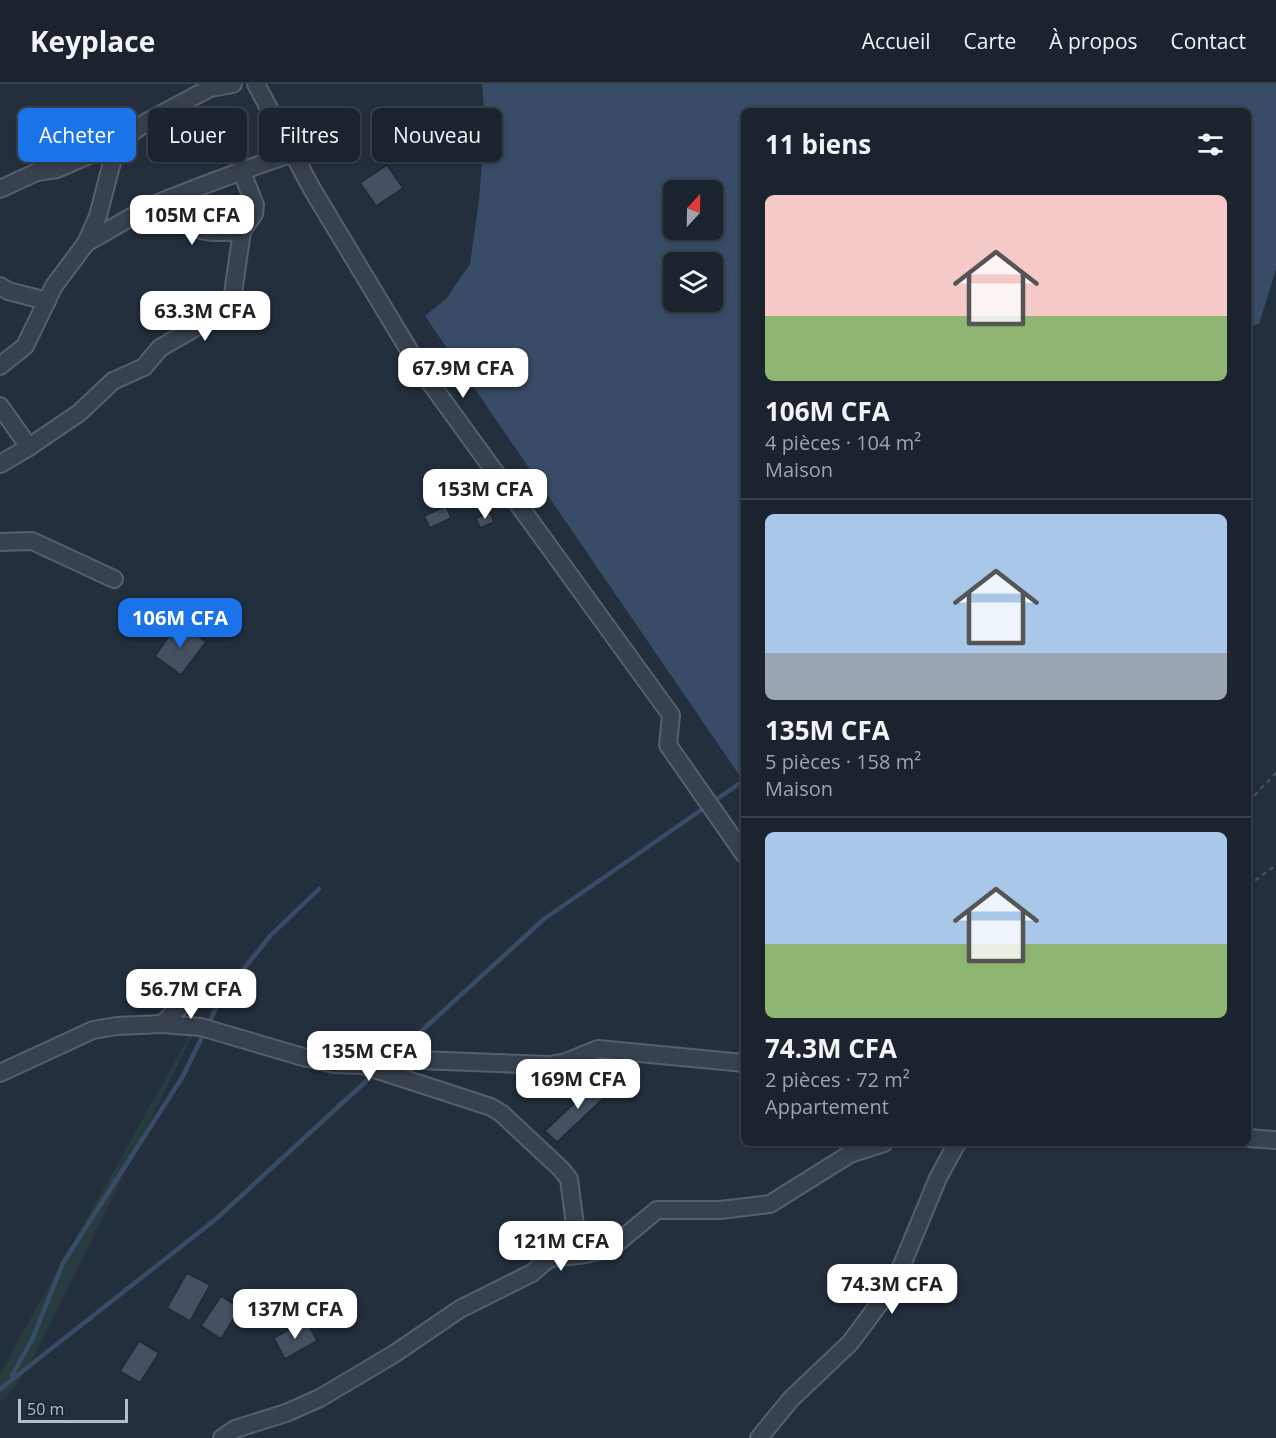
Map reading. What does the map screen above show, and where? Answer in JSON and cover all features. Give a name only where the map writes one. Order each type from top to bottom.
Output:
[{"type":"street","points":[[136,129],[210,88],[233,84]]},
{"type":"street","points":[[256,84],[269,108]]},
{"type":"street","points":[[0,189],[38,172],[57,169],[73,162]]},
{"type":"street","points":[[0,366],[25,346],[54,286],[86,243],[98,216],[112,162]]},
{"type":"street","points":[[86,243],[163,201],[265,162]]},
{"type":"street","points":[[298,162],[378,302],[421,370],[671,715],[668,745],[741,850]]},
{"type":"street","points":[[0,464],[79,413],[113,381],[144,367],[160,348],[226,309],[232,300],[242,231],[254,214],[255,206],[241,170]]},
{"type":"street","points":[[163,201],[187,223],[207,234],[242,231]]},
{"type":"street","points":[[0,286],[8,291],[47,301]]},
{"type":"street","points":[[0,406],[29,447]]},
{"type":"street","points":[[0,542],[32,541],[114,579]]},
{"type":"street","points":[[162,1024],[180,1007],[201,993]]},
{"type":"street","points":[[0,1072],[93,1030],[117,1026],[162,1024],[201,1027],[321,1062],[363,1065],[419,1060],[550,1065],[566,1062],[598,1049],[741,1063]]},
{"type":"street","points":[[222,1438],[235,1429],[286,1413],[320,1398],[394,1354],[459,1310],[532,1273],[551,1258],[573,1232],[576,1221],[568,1179],[561,1169],[501,1113],[491,1107],[363,1065]]},
{"type":"street","points":[[1251,1138],[1276,1140]]},
{"type":"street","points":[[551,1258],[586,1254],[611,1248],[657,1210],[720,1210],[770,1204],[850,1154],[875,1146]]},
{"type":"street","points":[[759,1438],[791,1399],[850,1343],[885,1296],[902,1265],[938,1178],[955,1146]]},
{"type":"path","points":[[1251,799],[1276,773]]},
{"type":"path","points":[[1251,884],[1276,865]]},
{"type":"green space","points":[[209,1001],[36,1353],[13,1390],[0,1402],[0,1373]]},
{"type":"water","points":[[482,84],[1276,84],[1276,269],[1259,324],[1251,325],[1251,108],[741,108],[741,778],[425,316],[446,299],[470,264],[482,162],[502,162],[502,108],[484,108]]},
{"type":"building","points":[[387,165],[403,188],[376,206],[360,183]]},
{"type":"building","points":[[446,506],[451,518],[430,528],[424,516]]},
{"type":"building","points":[[490,513],[494,522],[480,528],[476,518]]},
{"type":"building","points":[[179,622],[206,642],[181,675],[155,656]]},
{"type":"building","points":[[592,1077],[608,1094],[557,1142],[545,1131],[586,1092],[581,1087]]},
{"type":"building","points":[[187,1273],[210,1285],[190,1321],[167,1308]]},
{"type":"building","points":[[221,1296],[240,1308],[221,1339],[201,1326]]},
{"type":"building","points":[[306,1320],[317,1341],[285,1359],[274,1338]]},
{"type":"building","points":[[139,1341],[159,1353],[140,1383],[120,1371]]},
{"type":"waterway","points":[[393,1057],[544,919],[741,782]]},
{"type":"waterway","points":[[12,1375],[32,1340],[63,1263],[183,1076],[222,996],[271,935],[319,889]]},
{"type":"waterway","points":[[0,1389],[216,1219],[375,1073]]}]
